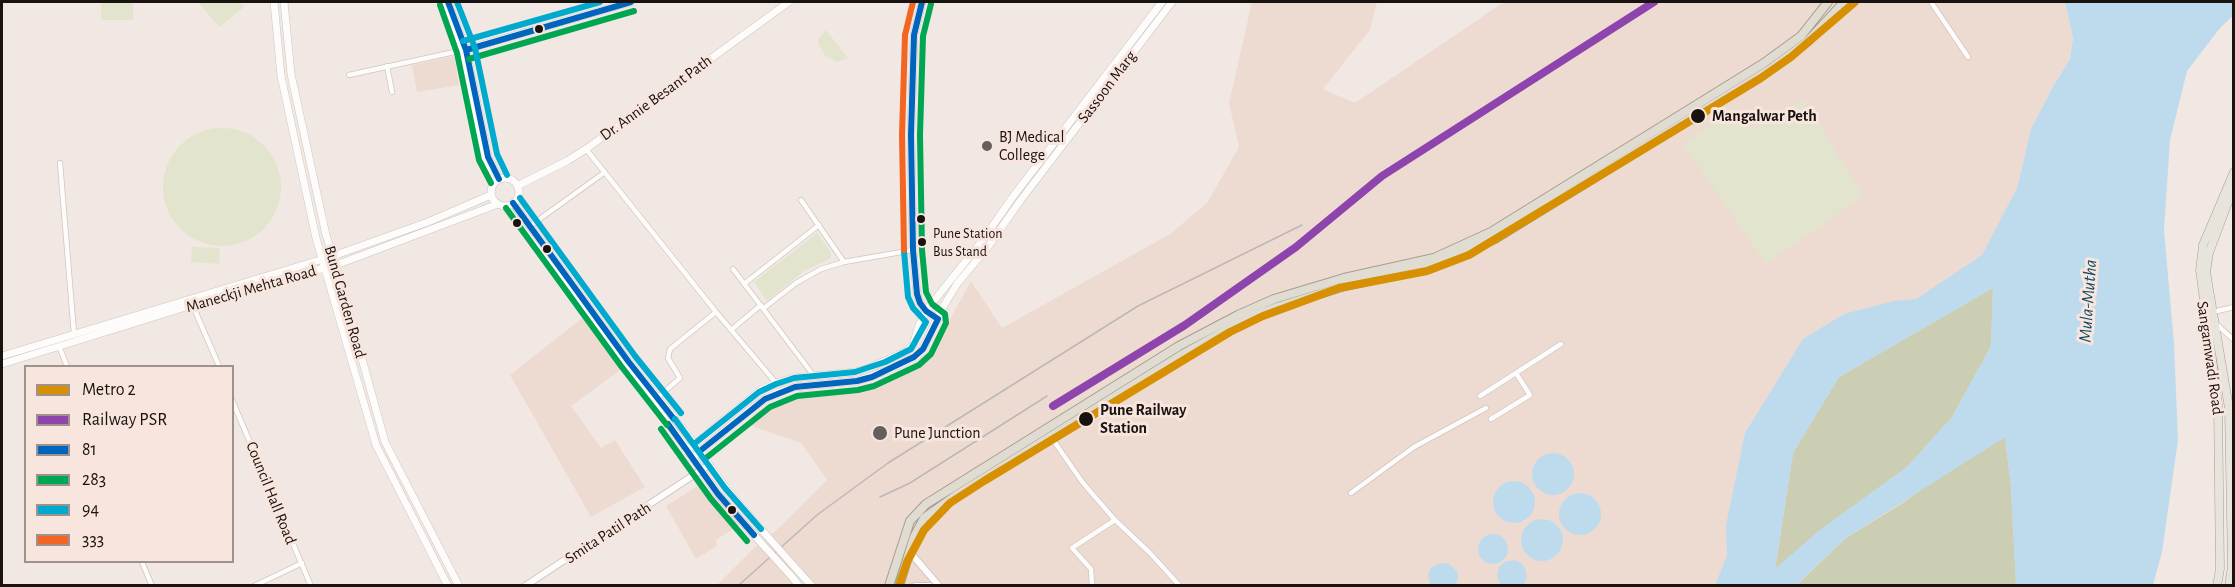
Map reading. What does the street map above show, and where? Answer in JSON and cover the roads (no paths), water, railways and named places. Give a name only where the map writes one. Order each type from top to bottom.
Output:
[{"type":"highway","points":[[899,585],[918,526],[956,496],[1183,354],[1242,322],[1301,298],[1436,266],[1475,250],[1786,48],[1806,31],[1826,3]]},
{"type":"highway","points":[[889,585],[910,521],[926,504],[1179,346],[1274,299],[1335,280],[1434,258],[1472,242],[1791,55],[1807,42],[1840,3]]},
{"type":"main road","name":"Bund Garden Road","points":[[274,2],[281,76],[314,227],[376,445],[448,585]]},
{"type":"main road","name":"Bund Garden Road","points":[[284,2],[291,74],[326,235],[385,442],[459,585]]},
{"type":"main road","points":[[441,2],[462,50]]},
{"type":"main road","points":[[448,2],[496,182],[491,195],[530,226],[656,399],[700,451],[726,488],[812,585]]},
{"type":"main road","points":[[462,50],[631,2]]},
{"type":"main road","name":"Dr. Annie Besant Path","points":[[518,186],[586,149],[789,2]]},
{"type":"main road","points":[[922,2],[914,35],[911,135],[913,250],[920,303],[926,311],[938,319]]},
{"type":"main road","name":"Sassoon Marg","points":[[814,376],[855,372],[896,357],[913,345],[926,311],[982,241],[1012,198],[1162,2]]},
{"type":"main road","name":"Sassoon Marg","points":[[700,451],[765,399],[779,392],[795,387],[857,381],[872,377],[914,357],[923,349],[957,284],[990,244],[1020,201],[1172,2]]},
{"type":"main road","points":[[1826,3],[1832,14]]},
{"type":"main road","name":"Sangamwadi Road","points":[[2217,585],[2220,569],[2218,401],[2202,294],[2200,264],[2203,245],[2234,172]]},
{"type":"main road","points":[[496,182],[510,179],[518,186],[519,194],[505,204]]},
{"type":"main road","name":"Sangamwadi Road","points":[[2229,585],[2232,566],[2231,403],[2206,272],[2209,253],[2234,186]]},
{"type":"main road","name":"Maneckji Mehta Road","points":[[2,364],[333,256],[428,222],[491,195]]},
{"type":"main road","name":"Maneckji Mehta Road","points":[[2,356],[193,301],[336,265],[505,204]]},
{"type":"main road","points":[[505,204],[718,494],[800,585]]},
{"type":"main road","points":[[686,451],[761,390],[793,378],[814,376]]},
{"type":"main road","points":[[692,458],[700,451]]},
{"type":"street","points":[[1931,2],[1968,57]]},
{"type":"street","points":[[348,75],[462,50]]},
{"type":"street","points":[[387,66],[392,92]]},
{"type":"street","points":[[586,149],[716,312],[776,383]]},
{"type":"street","points":[[60,163],[74,334]]},
{"type":"street","points":[[530,226],[604,172]]},
{"type":"street","points":[[801,200],[844,262]]},
{"type":"street","points":[[744,284],[819,225]]},
{"type":"street","points":[[731,330],[810,274],[844,262],[913,250]]},
{"type":"street","points":[[733,269],[814,376]]},
{"type":"street","points":[[193,301],[219,365]]},
{"type":"street","points":[[2213,312],[2234,307]]},
{"type":"street","points":[[656,399],[680,378],[668,358],[670,349],[716,312]]},
{"type":"street","points":[[2215,322],[2234,339]]},
{"type":"street","points":[[1480,396],[1561,344]]},
{"type":"street","points":[[59,346],[67,365]]},
{"type":"street","points":[[1491,419],[1530,395],[1516,373]]},
{"type":"street","points":[[2218,401],[2231,403]]},
{"type":"street","name":"Council Hall Road","points":[[234,405],[311,585]]},
{"type":"street","points":[[1351,493],[1414,447],[1486,408]]},
{"type":"street","points":[[1051,437],[1083,483],[1115,520],[1180,585]]},
{"type":"street","name":"Smita Patil Path","points":[[525,585],[709,465]]},
{"type":"street","points":[[1092,585],[1091,569],[1072,548],[1115,520]]},
{"type":"street","points":[[909,550],[939,585]]},
{"type":"street","points":[[143,563],[152,585]]},
{"type":"street","points":[[254,585],[302,563]]},
{"type":"street","points":[[915,585],[930,585]]},
{"type":"water","name":"Mula-Mutha","points":[[2065,2],[2233,2],[2233,16],[2220,28],[2187,71],[2170,140],[2164,230],[2174,343],[2178,440],[2162,552],[2153,585],[2016,585],[2011,487],[2005,437],[1846,538],[1796,585],[1715,585],[1727,556],[1726,525],[1745,433],[1803,339],[1844,314],[1893,301],[1916,299],[1982,255],[2017,188],[2031,129],[2070,59],[2073,38]],"holes":[[[1993,288],[1991,346],[1952,417],[1907,467],[1821,529],[1775,569],[1793,453],[1839,377]]]},
{"type":"water","points":[[1553,453],[1561,454],[1568,459],[1573,466],[1573,482],[1568,489],[1561,494],[1553,495],[1545,494],[1538,489],[1533,482],[1532,474],[1533,466],[1538,459],[1545,454]]},
{"type":"water","points":[[1514,481],[1522,482],[1529,487],[1534,494],[1534,510],[1529,517],[1522,522],[1514,523],[1506,522],[1499,517],[1494,510],[1493,502],[1494,494],[1499,487],[1506,482]]},
{"type":"water","points":[[1580,493],[1588,494],[1595,499],[1600,506],[1600,522],[1595,529],[1588,534],[1580,535],[1572,534],[1565,529],[1560,522],[1559,514],[1560,506],[1565,499],[1572,494]]},
{"type":"water","points":[[1542,519],[1550,520],[1557,525],[1562,532],[1562,548],[1557,555],[1550,560],[1542,561],[1534,560],[1527,555],[1522,548],[1521,540],[1522,532],[1527,525],[1534,520]]},
{"type":"water","points":[[1493,534],[1504,538],[1508,549],[1504,560],[1493,564],[1482,560],[1478,549],[1482,538]]},
{"type":"water","points":[[1515,560],[1525,568],[1527,578],[1524,584],[1501,585],[1497,577],[1499,567],[1504,562]]},
{"type":"water","points":[[1442,563],[1449,564],[1457,571],[1456,585],[1430,585],[1428,576],[1430,569]]},
{"type":"railway","points":[[739,585],[817,515],[888,463],[1138,306],[1302,225]]},
{"type":"railway","points":[[880,497],[910,483],[1047,396]]},
{"type":"metro line","name":"2","points":[[899,586],[907,562],[924,530],[950,503],[984,481],[1230,332],[1263,316],[1339,288],[1427,271],[1469,255],[1761,78],[1791,57],[1855,2]]},
{"type":"rail line","name":"PSR","points":[[1053,406],[1185,325],[1296,247],[1382,176],[1654,2]]},
{"type":"place","name":"Mangalwar Peth","points":[[1698,116]]},
{"type":"place","name":"BJ Medical College","points":[[987,146]]},
{"type":"place","name":"Pune Station Bus Stand","points":[[922,242]]},
{"type":"place","name":"Pune Railway Station","points":[[1086,419]]},
{"type":"place","name":"Pune Junction","points":[[880,433]]}]
